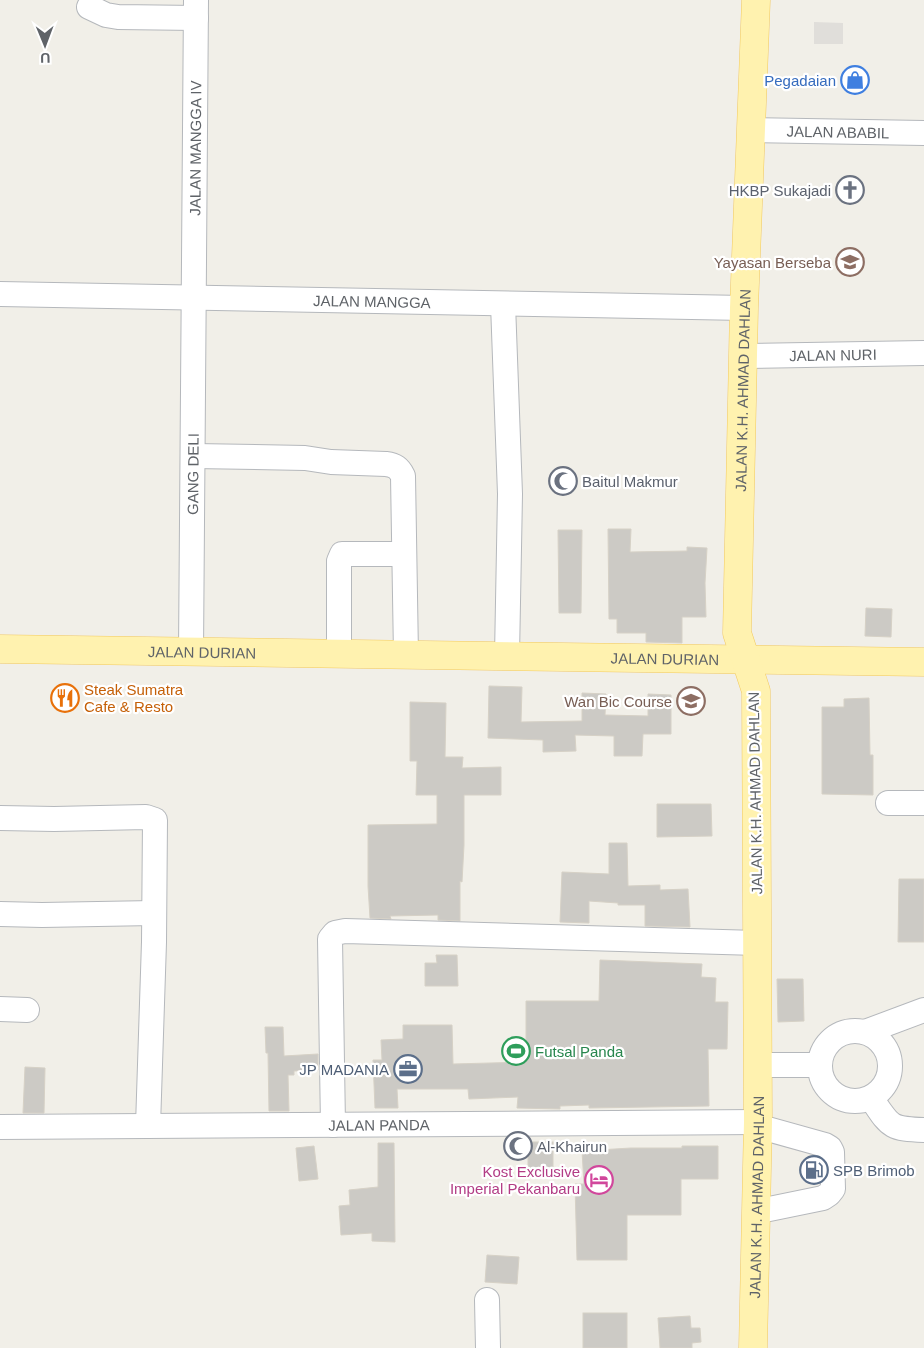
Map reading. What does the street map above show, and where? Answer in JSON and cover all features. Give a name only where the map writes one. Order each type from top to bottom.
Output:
[{"type":"main road","name":"JALAN K.H. AHMAD DAHLAN","points":[[753,1348],[758,1124],[756,691],[737,633],[744,308],[756,0]]},
{"type":"main road","name":"JALAN DURIAN","points":[[0,649],[924,662]]},
{"type":"street","points":[[89,7],[118,18],[196,9]]},
{"type":"street","name":"JALAN MANGGA IV","points":[[194,298],[196,9]]},
{"type":"street","name":"JALAN ABABIL","points":[[752,130],[924,133]]},
{"type":"street","name":"JALAN MANGGA","points":[[0,294],[744,308]]},
{"type":"street","name":"GANG DELI","points":[[191,652],[194,298]]},
{"type":"street","points":[[503,304],[510,494],[507,656]]},
{"type":"street","name":"JALAN NURI","points":[[743,356],[924,353]]},
{"type":"street","points":[[194,456],[305,458],[331,462],[394,465],[403,476],[406,655]]},
{"type":"street","points":[[339,654],[339,561],[342,554],[393,554]]},
{"type":"street","points":[[888,803],[924,803]]},
{"type":"street","points":[[0,818],[146,818],[155,820],[148,1126]]},
{"type":"street","points":[[0,914],[154,913]]},
{"type":"street","points":[[333,1125],[330,939],[334,933],[345,931],[757,943]]},
{"type":"street","points":[[0,1008],[27,1010]]},
{"type":"street","points":[[865,1032],[924,1010]]},
{"type":"street","points":[[849,1031],[865,1032],[872,1035],[888,1052],[891,1067],[887,1082],[883,1088],[870,1098],[859,1101],[847,1100],[836,1096],[827,1088],[821,1077],[819,1065],[823,1050],[834,1038],[849,1031]]},
{"type":"street","points":[[757,1066],[819,1065]]},
{"type":"street","points":[[870,1098],[887,1122],[895,1127],[924,1130]]},
{"type":"street","name":"JALAN PANDA","points":[[0,1126],[758,1124],[830,1148],[832,1152],[833,1189],[829,1194],[823,1198],[755,1212]]},
{"type":"street","points":[[487,1300],[488,1348]]},
{"type":"shaded area","points":[[814,22],[843,23],[843,44],[814,44]]},
{"type":"building","points":[[608,529],[631,529],[630,552],[687,551],[687,547],[707,548],[706,617],[682,617],[682,643],[646,642],[646,633],[617,633],[617,619],[609,619]]},
{"type":"building","points":[[558,530],[582,530],[581,613],[559,613]]},
{"type":"building","points":[[866,608],[892,609],[891,637],[865,636]]},
{"type":"building","points":[[489,686],[522,687],[521,722],[582,721],[582,693],[606,694],[605,715],[648,716],[648,694],[671,695],[671,734],[643,734],[642,756],[614,756],[614,736],[575,735],[576,751],[543,752],[543,740],[488,738]]},
{"type":"building","points":[[869,698],[870,755],[873,755],[873,795],[822,794],[822,707],[844,707],[844,699]]},
{"type":"building","points":[[410,702],[446,703],[445,757],[463,757],[462,768],[501,767],[501,795],[464,795],[464,845],[462,882],[460,881],[460,921],[438,920],[438,915],[390,916],[391,919],[370,918],[368,825],[437,824],[437,795],[416,795],[417,761],[410,761]]},
{"type":"building","points":[[657,804],[711,804],[712,836],[657,837]]},
{"type":"building","points":[[609,843],[627,843],[628,886],[660,885],[660,890],[688,889],[690,927],[645,926],[645,905],[618,905],[618,903],[589,901],[589,923],[560,922],[562,872],[609,874]]},
{"type":"building","points":[[899,879],[924,879],[924,942],[898,942]]},
{"type":"building","points":[[436,955],[457,955],[458,986],[425,986],[425,963],[437,963]]},
{"type":"building","points":[[600,960],[702,964],[701,977],[716,978],[715,1002],[728,1002],[727,1049],[708,1049],[709,1106],[589,1108],[589,1105],[560,1106],[560,1109],[517,1108],[518,1097],[469,1099],[468,1089],[397,1089],[398,1108],[375,1108],[373,1060],[382,1060],[381,1040],[403,1039],[403,1025],[452,1025],[453,1064],[526,1062],[526,1001],[599,1001]]},
{"type":"building","points":[[777,979],[803,979],[804,1021],[778,1022]]},
{"type":"building","points":[[265,1027],[283,1027],[284,1056],[318,1054],[318,1070],[294,1071],[294,1075],[288,1075],[289,1111],[269,1111],[268,1053],[266,1053]]},
{"type":"building","points":[[25,1067],[45,1068],[44,1113],[23,1113]]},
{"type":"building","points":[[528,1142],[553,1142],[553,1171],[528,1171]]},
{"type":"building","points":[[378,1143],[394,1143],[395,1242],[372,1241],[372,1233],[341,1235],[339,1206],[350,1205],[349,1190],[378,1187]]},
{"type":"building","points":[[314,1146],[318,1179],[299,1181],[296,1148]]},
{"type":"building","points":[[682,1146],[718,1146],[718,1179],[681,1179],[681,1215],[627,1215],[627,1260],[577,1260],[575,1184],[584,1184],[582,1151],[631,1148],[682,1148]]},
{"type":"building","points":[[487,1255],[519,1257],[517,1284],[485,1282]]},
{"type":"building","points":[[583,1313],[627,1313],[627,1348],[583,1348]]},
{"type":"building","points":[[690,1316],[691,1328],[700,1328],[701,1342],[692,1343],[692,1348],[660,1348],[658,1318]]},
{"type":"place","name":"Pegadaian","points":[[855,80]]},
{"type":"place","name":"HKBP Sukajadi","points":[[850,190]]},
{"type":"place","name":"Yayasan Berseba","points":[[850,262]]},
{"type":"place","name":"Baitul Makmur","points":[[563,481]]},
{"type":"place","name":"Steak Sumatra Cafe & Resto","points":[[65,698]]},
{"type":"place","name":"Wan Bic Course","points":[[691,701]]},
{"type":"place","name":"Futsal Panda","points":[[516,1051]]},
{"type":"place","name":"JP MADANIA","points":[[408,1069]]},
{"type":"place","name":"Al-Khairun","points":[[518,1146]]},
{"type":"place","name":"SPB Brimob","points":[[814,1170]]},
{"type":"place","name":"Kost Exclusive Imperial Pekanbaru","points":[[599,1180]]}]
